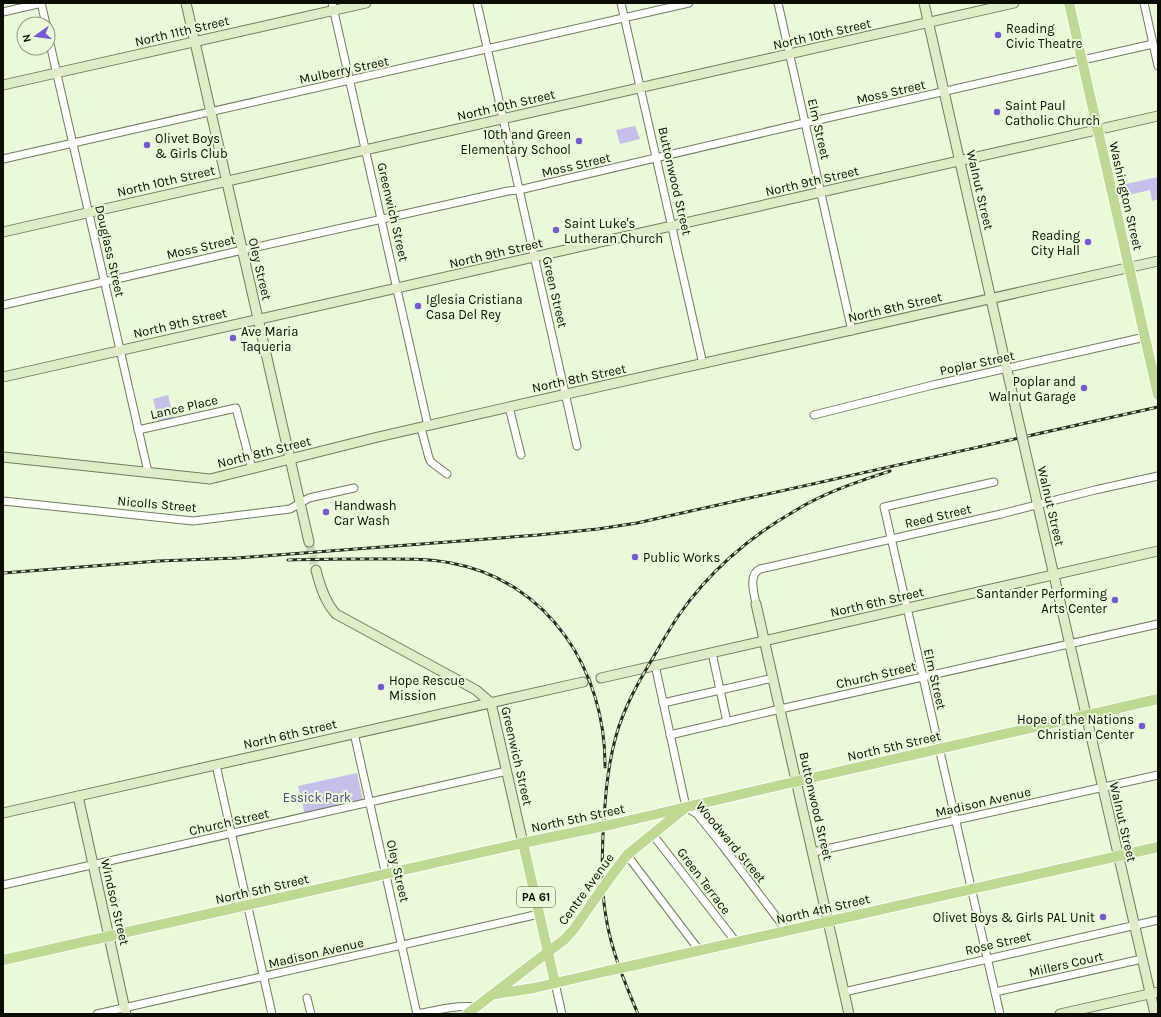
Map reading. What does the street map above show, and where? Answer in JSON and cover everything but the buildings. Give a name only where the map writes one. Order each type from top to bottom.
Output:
[{"type":"main road","name":"Washington Street","points":[[1069,3],[1158,395]]},
{"type":"main road","name":"North 5th Street","points":[[3,960],[523,843],[614,824],[1158,699]]},
{"type":"main road","name":"Centre Avenue","points":[[467,1014],[565,939],[572,932],[627,855],[686,807]]},
{"type":"main road","name":"Greenwich Street","points":[[523,843],[555,983]]},
{"type":"main road","name":"North 4th Street","points":[[494,994],[555,983],[1158,847]]},
{"type":"street","points":[[3,12],[41,3],[44,16]]},
{"type":"street","name":"Oley Street","points":[[186,3],[309,542]]},
{"type":"street","name":"North 11th Street","points":[[3,85],[195,41],[332,7],[366,3]]},
{"type":"street","name":"Green Street","points":[[477,3],[577,446]]},
{"type":"street","name":"Buttonwood Street","points":[[621,3],[703,364]]},
{"type":"street","name":"Mulberry Street","points":[[3,159],[690,3]]},
{"type":"street","name":"Elm Street","points":[[778,3],[852,331]]},
{"type":"street","name":"Walnut Street","points":[[924,3],[1134,925],[1142,959],[1154,993],[1155,1014]]},
{"type":"street","name":"North 10th Street","points":[[3,232],[790,55],[1014,3]]},
{"type":"street","points":[[1144,3],[1158,66]]},
{"type":"street","name":"Greenwich Street","points":[[332,7],[397,288],[429,458],[431,462],[448,474]]},
{"type":"street","name":"Moss Street","points":[[3,305],[381,219],[508,191],[519,190],[1153,44]]},
{"type":"street","name":"Douglass Street","points":[[53,56],[148,472]]},
{"type":"street","name":"North 9th Street","points":[[3,377],[1158,116]]},
{"type":"street","name":"North 8th Street","points":[[3,457],[210,479],[509,407],[1158,261]]},
{"type":"street","name":"Poplar Street","points":[[814,415],[933,385],[1145,337]]},
{"type":"street","points":[[509,407],[521,455]]},
{"type":"street","name":"Lance Place","points":[[138,430],[236,408],[252,469]]},
{"type":"street","name":"Reed Street","points":[[756,604],[753,577],[755,571],[760,569],[1158,476]]},
{"type":"street","name":"Elm Street","points":[[994,482],[884,507],[1000,1014]]},
{"type":"street","name":"Nicolls Street","points":[[3,501],[193,521],[290,509],[309,498],[354,488]]},
{"type":"street","name":"North 6th Street","points":[[601,678],[1158,551]]},
{"type":"street","name":"Greenwich Street","points":[[316,570],[323,595],[330,608],[336,614],[476,690],[491,703],[523,843]]},
{"type":"street","name":"Buttonwood Street","points":[[756,604],[849,1014]]},
{"type":"street","name":"Church Street","points":[[670,735],[1158,624]]},
{"type":"street","points":[[712,653],[727,722]]},
{"type":"street","name":"Woodward Street","points":[[655,665],[686,807],[697,814],[787,931]]},
{"type":"street","points":[[663,703],[773,678]]},
{"type":"street","name":"North 6th Street","points":[[3,813],[583,682]]},
{"type":"street","name":"Oley Street","points":[[354,733],[417,1014]]},
{"type":"street","points":[[216,765],[272,1014]]},
{"type":"street","name":"Church Street","points":[[3,885],[507,771]]},
{"type":"street","name":"Madison Avenue","points":[[813,852],[1158,775]]},
{"type":"street","name":"Windsor Street","points":[[78,796],[126,1011]]},
{"type":"street","name":"Green Terrace","points":[[653,835],[736,942]]},
{"type":"street","points":[[627,855],[700,950]]},
{"type":"street","name":"Madison Avenue","points":[[97,1014],[126,1011],[263,977],[539,914]]},
{"type":"street","name":"Rose Street","points":[[844,992],[1158,920]]},
{"type":"street","name":"Millers Court","points":[[995,992],[1142,959]]},
{"type":"street","name":"Greenwich Street","points":[[555,983],[562,1014]]},
{"type":"street","points":[[1060,1014],[1154,993]]},
{"type":"street","points":[[307,998],[311,1014]]},
{"type":"street","points":[[417,1014],[442,1008],[463,1006],[476,1007]]},
{"type":"green space","points":[[635,126],[640,139],[620,144],[616,130]]},
{"type":"green space","points":[[1158,177],[1158,199],[1152,201],[1150,190],[1120,197],[1117,186]]},
{"type":"green space","points":[[168,395],[174,420],[159,423],[153,399]]},
{"type":"green space","name":"Essick Park","points":[[357,773],[363,801],[305,815],[298,786]]},
{"type":"tunnel","points":[[309,542],[316,570]]},
{"type":"tunnel","points":[[583,682],[601,678]]},
{"type":"railway","points":[[3,573],[158,561],[237,558],[598,529],[637,523],[1158,407]]},
{"type":"railway","points":[[638,1014],[623,978],[611,942],[604,907],[602,865],[608,772],[619,725],[632,694],[679,615],[703,585],[730,557],[761,533],[804,505],[840,488],[890,471]]},
{"type":"railway","points":[[288,560],[400,559],[441,561],[486,573],[517,589],[543,610],[565,636],[583,665],[595,697],[603,731],[605,767]]},
{"type":"place","name":"Reading Civic Theatre","points":[[998,35]]},
{"type":"place","name":"Saint Paul Catholic Church","points":[[997,112]]},
{"type":"place","name":"10th and Green Elementary School","points":[[579,141]]},
{"type":"place","name":"Olivet Boys & Girls Club","points":[[147,145]]},
{"type":"place","name":"Saint Luke's Lutheran Church","points":[[556,230]]},
{"type":"place","name":"Reading City Hall","points":[[1088,242]]},
{"type":"place","name":"Iglesia Cristiana Casa Del Rey","points":[[418,306]]},
{"type":"place","name":"Ave Maria Taqueria","points":[[233,338]]},
{"type":"place","name":"Poplar and Walnut Garage","points":[[1084,388]]},
{"type":"place","name":"Handwash Car Wash","points":[[326,512]]},
{"type":"place","name":"Public Works","points":[[635,557]]},
{"type":"place","name":"Santander Performing Arts Center","points":[[1115,600]]},
{"type":"place","name":"Hope Rescue Mission","points":[[381,687]]},
{"type":"place","name":"Hope of the Nations Christian Center","points":[[1142,726]]},
{"type":"place","name":"Olivet Boys & Girls PAL Unit","points":[[1103,917]]}]
